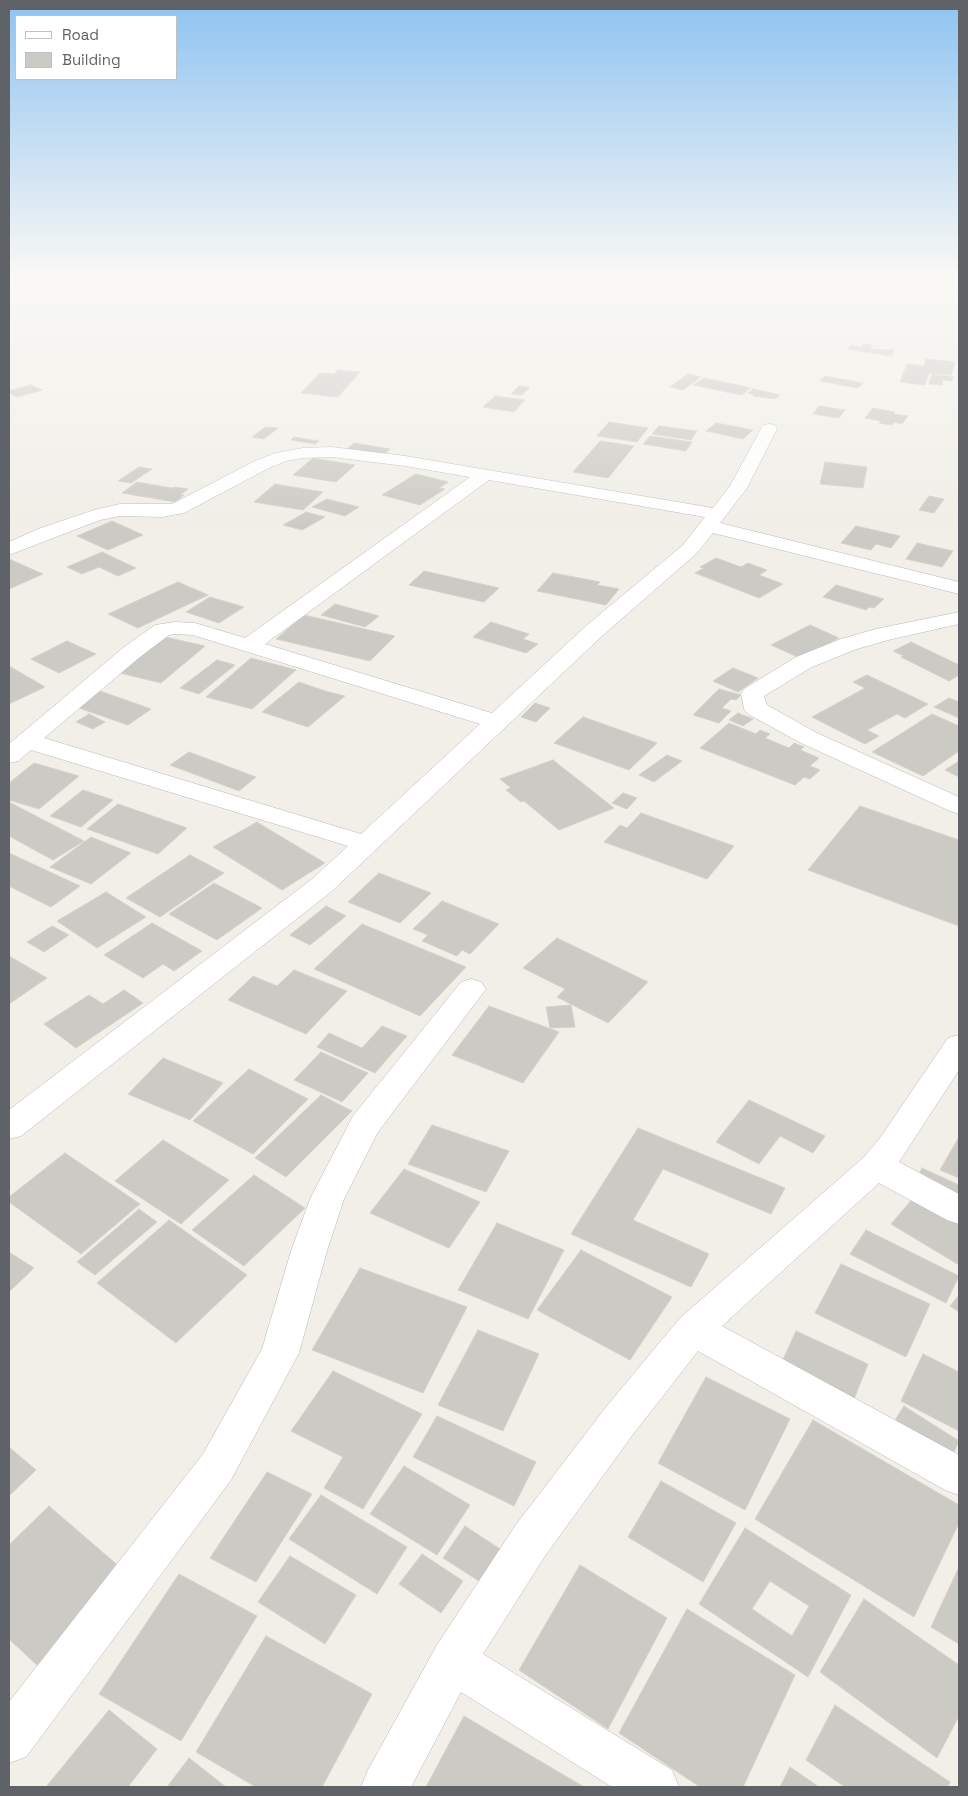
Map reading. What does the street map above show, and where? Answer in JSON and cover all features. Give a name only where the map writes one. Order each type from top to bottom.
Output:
[{"type":"street","points":[[9,1127],[322,885],[594,631],[690,549],[738,488],[769,429]]},
{"type":"street","points":[[9,549],[45,533],[94,516],[120,510],[162,511],[177,509],[262,466],[289,456],[332,452],[405,460],[486,474],[713,520],[959,587]]},
{"type":"street","points":[[249,645],[486,474]]},
{"type":"street","points":[[959,618],[884,634],[849,644],[804,662],[752,694],[756,709],[809,738],[959,806]]},
{"type":"street","points":[[18,748],[132,652],[163,630],[175,628],[195,629],[497,722]]},
{"type":"street","points":[[18,748],[367,844]]},
{"type":"street","points":[[9,1740],[216,1466],[280,1353],[309,1251],[327,1199],[365,1124],[471,989]]},
{"type":"street","points":[[384,1787],[453,1661],[530,1541],[620,1420],[693,1329],[876,1166],[892,1148],[959,1046]]},
{"type":"street","points":[[876,1166],[959,1210]]},
{"type":"street","points":[[693,1329],[959,1476]]},
{"type":"street","points":[[453,1661],[655,1787]]},
{"type":"building","points":[[925,361],[955,362],[951,375],[929,373],[925,385],[900,382],[907,364],[924,366]]},
{"type":"building","points":[[338,370],[360,372],[338,397],[301,393],[320,373],[334,374]]},
{"type":"building","points":[[688,374],[701,377],[683,390],[670,387]]},
{"type":"building","points":[[932,374],[953,377],[952,381],[943,380],[942,385],[929,384]]},
{"type":"building","points":[[825,376],[863,383],[858,388],[820,381]]},
{"type":"building","points":[[704,378],[751,388],[741,395],[693,385]]},
{"type":"building","points":[[31,385],[42,390],[17,397],[9,393],[9,391]]},
{"type":"building","points":[[519,386],[530,387],[522,395],[511,394]]},
{"type":"building","points":[[753,389],[780,395],[775,399],[753,396],[755,395],[748,393]]},
{"type":"building","points":[[495,396],[525,400],[514,412],[483,407]]},
{"type":"building","points":[[819,406],[845,410],[839,418],[813,414]]},
{"type":"building","points":[[873,408],[908,416],[902,424],[894,422],[892,425],[879,423],[881,421],[865,418]]},
{"type":"building","points":[[609,422],[648,428],[637,442],[597,436]]},
{"type":"building","points":[[716,423],[753,430],[743,439],[706,431]]},
{"type":"building","points":[[659,426],[697,431],[691,440],[652,434]]},
{"type":"building","points":[[265,427],[278,428],[264,439],[252,437]]},
{"type":"building","points":[[650,436],[692,442],[686,451],[643,444]]},
{"type":"building","points":[[294,437],[319,441],[315,444],[291,440]]},
{"type":"building","points":[[600,441],[634,446],[608,478],[573,472]]},
{"type":"building","points":[[354,443],[390,449],[384,454],[347,449]]},
{"type":"building","points":[[313,458],[355,465],[336,482],[293,475]]},
{"type":"building","points":[[825,462],[867,467],[863,488],[820,484]]},
{"type":"building","points":[[139,467],[152,469],[131,483],[118,481]]},
{"type":"building","points":[[416,474],[448,482],[439,488],[445,489],[420,505],[382,495]]},
{"type":"building","points":[[137,482],[188,489],[175,502],[122,493]]},
{"type":"building","points":[[275,484],[323,492],[303,510],[254,502]]},
{"type":"building","points":[[929,496],[944,499],[934,513],[919,510]]},
{"type":"building","points":[[327,499],[359,507],[345,516],[312,507]]},
{"type":"building","points":[[306,512],[325,517],[302,530],[283,525]]},
{"type":"building","points":[[112,521],[143,535],[108,550],[77,536]]},
{"type":"building","points":[[856,526],[900,536],[891,548],[876,544],[871,550],[841,543]]},
{"type":"building","points":[[917,543],[953,551],[942,567],[906,559]]},
{"type":"building","points":[[102,552],[136,568],[118,576],[99,567],[82,574],[67,567]]},
{"type":"building","points":[[716,558],[741,567],[748,563],[767,570],[759,575],[783,584],[759,598],[695,573],[704,568],[700,567]]},
{"type":"building","points":[[9,559],[43,574],[9,589]]},
{"type":"building","points":[[424,571],[499,588],[484,602],[409,585]]},
{"type":"building","points":[[553,573],[600,582],[597,585],[619,589],[606,605],[537,591]]},
{"type":"building","points":[[178,582],[208,595],[138,628],[108,614]]},
{"type":"building","points":[[836,585],[884,599],[874,608],[869,607],[866,610],[823,597]]},
{"type":"building","points":[[210,597],[244,607],[219,623],[186,612]]},
{"type":"building","points":[[335,604],[379,616],[365,627],[321,615]]},
{"type":"building","points":[[304,615],[395,636],[370,661],[276,639]]},
{"type":"building","points":[[491,622],[529,634],[523,639],[538,644],[526,653],[473,637]]},
{"type":"building","points":[[810,625],[839,638],[800,658],[771,645]]},
{"type":"building","points":[[161,636],[205,646],[161,683],[116,672]]},
{"type":"building","points":[[67,641],[96,654],[59,673],[31,659]]},
{"type":"building","points":[[911,642],[959,665],[959,675],[949,681],[901,657],[904,656],[893,651]]},
{"type":"building","points":[[251,658],[296,670],[252,709],[206,697]]},
{"type":"building","points":[[217,660],[235,665],[199,694],[180,688]]},
{"type":"building","points":[[11,667],[45,687],[9,704],[9,668]]},
{"type":"building","points":[[733,668],[758,678],[738,692],[713,681]]},
{"type":"building","points":[[867,675],[928,704],[905,718],[897,714],[867,730],[879,736],[865,744],[812,717],[865,688],[853,682]]},
{"type":"building","points":[[299,682],[345,696],[308,727],[262,712]]},
{"type":"building","points":[[719,689],[741,695],[736,700],[731,699],[722,708],[731,711],[719,723],[693,715]]},
{"type":"building","points":[[97,690],[151,709],[128,725],[73,706]]},
{"type":"building","points":[[949,698],[959,702],[959,718],[934,707]]},
{"type":"building","points":[[535,703],[550,708],[536,722],[521,717]]},
{"type":"building","points":[[738,713],[753,719],[743,726],[729,720]]},
{"type":"building","points":[[89,714],[105,722],[93,729],[76,722]]},
{"type":"building","points":[[932,714],[959,726],[959,751],[923,776],[872,752]]},
{"type":"building","points":[[583,717],[657,743],[629,770],[554,743]]},
{"type":"building","points":[[729,723],[756,734],[760,730],[770,734],[765,738],[789,748],[794,743],[804,747],[800,750],[819,758],[810,766],[820,770],[810,779],[804,777],[795,785],[700,748]]},
{"type":"building","points":[[189,752],[256,777],[239,791],[170,765]]},
{"type":"building","points":[[667,755],[682,761],[654,782],[639,775]]},
{"type":"building","points":[[553,760],[614,808],[559,830],[524,801],[521,802],[506,790],[511,788],[500,779]]},
{"type":"building","points":[[959,761],[959,777],[945,770]]},
{"type":"building","points":[[34,763],[79,776],[39,809],[9,800],[9,783]]},
{"type":"building","points":[[83,790],[113,800],[81,827],[50,816]]},
{"type":"building","points":[[623,793],[637,798],[627,809],[612,803]]},
{"type":"building","points":[[9,802],[84,841],[53,860],[9,836]]},
{"type":"building","points":[[118,804],[187,828],[158,854],[87,829]]},
{"type":"building","points":[[860,806],[959,840],[959,926],[808,870]]},
{"type":"building","points":[[641,813],[734,846],[707,879],[604,842],[620,825],[627,828]]},
{"type":"building","points":[[257,822],[325,863],[282,890],[213,847]]},
{"type":"building","points":[[91,837],[131,853],[91,884],[50,867]]},
{"type":"building","points":[[9,853],[80,886],[51,907],[9,886]]},
{"type":"building","points":[[190,855],[224,873],[160,917],[126,898]]},
{"type":"building","points":[[379,873],[431,893],[400,923],[348,902]]},
{"type":"building","points":[[214,883],[262,908],[217,940],[169,914]]},
{"type":"building","points":[[106,892],[146,917],[97,948],[57,921]]},
{"type":"building","points":[[442,901],[499,924],[470,954],[462,950],[457,956],[422,941],[428,935],[413,929]]},
{"type":"building","points":[[326,906],[346,916],[310,945],[290,935]]},
{"type":"building","points":[[152,923],[202,951],[174,971],[163,964],[143,978],[104,955]]},
{"type":"building","points":[[362,924],[466,967],[420,1016],[314,969]]},
{"type":"building","points":[[52,926],[69,935],[44,952],[27,942]]},
{"type":"building","points":[[557,938],[648,982],[608,1023],[557,997],[565,989],[523,968]]},
{"type":"building","points":[[9,956],[47,978],[9,1004]]},
{"type":"building","points":[[294,970],[347,991],[306,1034],[228,1000],[253,976],[277,986]]},
{"type":"building","points":[[124,990],[143,1003],[76,1048],[44,1024],[89,995],[103,1004]]},
{"type":"building","points":[[571,1005],[575,1027],[550,1028],[546,1007]]},
{"type":"building","points":[[489,1006],[559,1032],[523,1083],[452,1055]]},
{"type":"building","points":[[382,1026],[407,1036],[375,1073],[317,1047],[329,1033],[362,1048]]},
{"type":"building","points":[[321,1052],[368,1073],[342,1102],[294,1080]]},
{"type":"building","points":[[163,1058],[223,1083],[190,1120],[128,1094]]},
{"type":"building","points":[[249,1069],[308,1099],[253,1154],[193,1121]]},
{"type":"building","points":[[321,1095],[352,1111],[286,1177],[255,1158]]},
{"type":"building","points":[[749,1100],[825,1136],[813,1153],[780,1136],[759,1164],[716,1142]]},
{"type":"building","points":[[432,1125],[509,1151],[486,1192],[408,1164]]},
{"type":"building","points":[[638,1128],[785,1188],[771,1214],[663,1169],[633,1220],[709,1254],[691,1287],[571,1234]]},
{"type":"building","points":[[959,1137],[959,1178],[940,1170]]},
{"type":"building","points":[[163,1140],[229,1180],[181,1224],[115,1181]]},
{"type":"building","points":[[65,1153],[140,1204],[81,1254],[9,1202],[9,1197]]},
{"type":"building","points":[[922,1168],[959,1185],[959,1202],[915,1182]]},
{"type":"building","points":[[404,1169],[480,1202],[449,1248],[370,1213]]},
{"type":"building","points":[[254,1175],[305,1208],[244,1266],[192,1230]]},
{"type":"building","points":[[915,1196],[959,1221],[959,1265],[891,1224]]},
{"type":"building","points":[[139,1209],[157,1222],[95,1275],[77,1262]]},
{"type":"building","points":[[169,1220],[247,1275],[176,1343],[97,1283]]},
{"type":"building","points":[[497,1223],[564,1250],[528,1319],[458,1290]]},
{"type":"building","points":[[866,1230],[959,1276],[946,1303],[850,1254]]},
{"type":"building","points":[[581,1250],[672,1297],[630,1360],[537,1310]]},
{"type":"building","points":[[9,1252],[34,1268],[9,1292]]},
{"type":"building","points":[[841,1264],[930,1304],[906,1357],[815,1313]]},
{"type":"building","points":[[360,1268],[467,1307],[423,1393],[312,1350]]},
{"type":"building","points":[[959,1295],[959,1312],[950,1306]]},
{"type":"building","points":[[478,1330],[539,1354],[503,1431],[438,1405]]},
{"type":"building","points":[[796,1331],[868,1364],[854,1399],[781,1364]]},
{"type":"building","points":[[923,1354],[959,1372],[959,1431],[901,1401]]},
{"type":"building","points":[[333,1371],[422,1414],[363,1509],[324,1488],[343,1457],[291,1431]]},
{"type":"building","points":[[706,1377],[790,1419],[745,1510],[658,1463]]},
{"type":"building","points":[[904,1406],[959,1441],[952,1456],[895,1420]]},
{"type":"building","points":[[437,1416],[536,1462],[514,1506],[413,1457]]},
{"type":"building","points":[[813,1420],[959,1505],[959,1523],[914,1617],[755,1519]]},
{"type":"building","points":[[9,1447],[36,1470],[9,1496]]},
{"type":"building","points":[[404,1466],[470,1505],[437,1555],[370,1514]]},
{"type":"building","points":[[267,1472],[312,1494],[256,1582],[210,1558]]},
{"type":"building","points":[[661,1481],[736,1523],[703,1582],[628,1537]]},
{"type":"building","points":[[321,1495],[407,1547],[377,1594],[289,1539]]},
{"type":"building","points":[[49,1506],[129,1575],[41,1669],[9,1639],[9,1545]]},
{"type":"building","points":[[465,1526],[500,1549],[479,1581],[443,1558]]},
{"type":"building","points":[[745,1528],[851,1595],[808,1677],[699,1604]]},
{"type":"building","points":[[422,1554],[463,1581],[441,1613],[399,1584]]},
{"type":"building","points":[[290,1556],[356,1595],[325,1644],[258,1602]]},
{"type":"building","points":[[580,1565],[667,1618],[608,1729],[519,1670]]},
{"type":"building","points":[[959,1567],[959,1644],[931,1627]]},
{"type":"building","points":[[179,1574],[257,1616],[181,1741],[99,1694]]},
{"type":"building","points":[[770,1581],[809,1606],[792,1636],[752,1609]]},
{"type":"building","points":[[864,1599],[959,1665],[959,1716],[937,1758],[820,1672]]},
{"type":"building","points":[[687,1609],[795,1675],[743,1787],[700,1787],[619,1733]]},
{"type":"building","points":[[266,1636],[372,1694],[322,1787],[256,1787],[196,1752]]},
{"type":"building","points":[[835,1705],[950,1782],[948,1787],[845,1787],[806,1760]]},
{"type":"building","points":[[109,1710],[157,1749],[128,1787],[46,1787]]},
{"type":"building","points":[[464,1716],[584,1787],[426,1787]]},
{"type":"building","points":[[189,1758],[226,1787],[167,1787]]},
{"type":"building","points":[[790,1767],[819,1787],[780,1787]]}]
